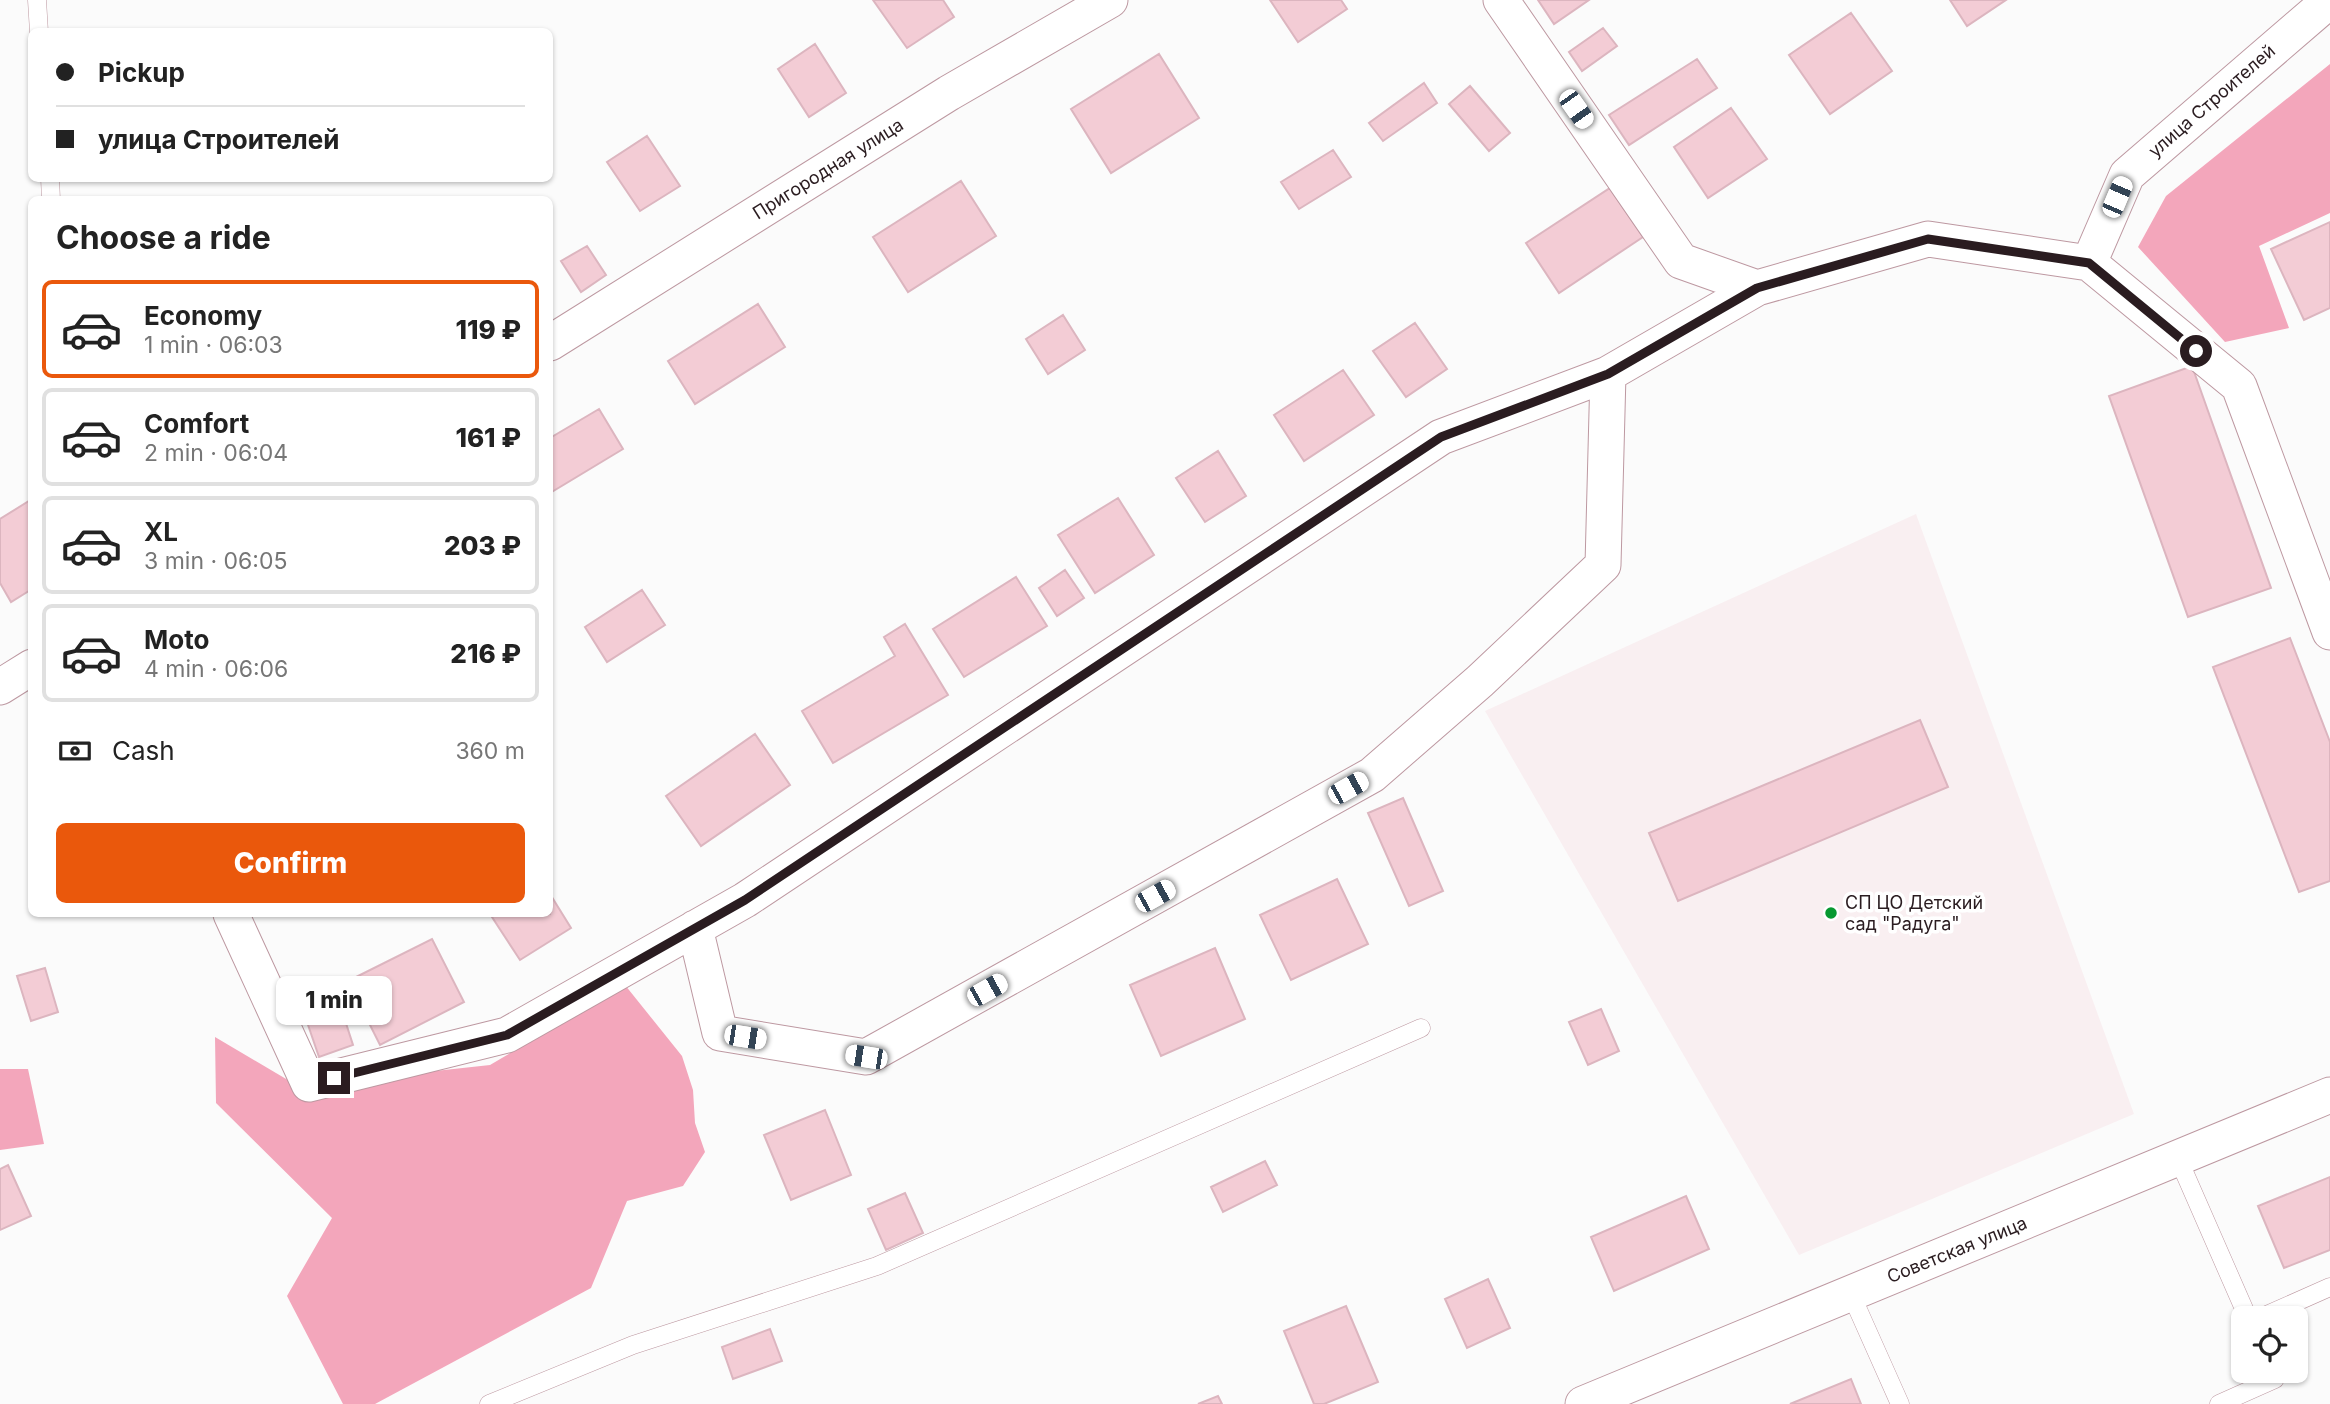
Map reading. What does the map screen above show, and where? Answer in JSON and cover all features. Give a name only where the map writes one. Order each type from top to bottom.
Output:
[{"type":"street","name":"Пригородная улица","points":[[553,341],[949,93],[1110,0]]},
{"type":"street","points":[[1501,0],[1681,261],[1757,288]]},
{"type":"street","name":"улица Строителей","points":[[2089,263],[2127,175],[2330,0]]},
{"type":"street","points":[[232,917],[309,1084],[507,1035],[745,900],[1441,437],[1608,374],[1757,288],[1928,239],[2089,263],[2239,386],[2330,632]]},
{"type":"street","points":[[695,928],[720,1033],[866,1057],[1372,775],[1480,681],[1603,565],[1608,374]]},
{"type":"street","points":[[0,687],[28,670]]},
{"type":"street","name":"Советская улица","points":[[1583,1404],[2330,1095]]},
{"type":"lane","points":[[37,0],[39,28]]},
{"type":"lane","points":[[489,1404],[633,1345],[877,1266],[1421,1028]]},
{"type":"lane","points":[[2178,1158],[2243,1306]]},
{"type":"lane","points":[[2287,1306],[2330,1287]]},
{"type":"lane","points":[[1851,1294],[1900,1404]]},
{"type":"lane","points":[[2219,1404],[2268,1383]]},
{"type":"shaded area","points":[[2330,64],[2330,213],[2259,246],[2289,328],[2225,342],[2138,247],[2166,196]]},
{"type":"shaded area","name":"СП ЦО Детский сад \"Радуга\"","points":[[1916,514],[2134,1114],[1799,1255],[1485,711]]},
{"type":"shaded area","points":[[625,985],[682,1056],[693,1090],[695,1123],[705,1152],[683,1186],[627,1201],[591,1288],[375,1404],[343,1404],[287,1296],[332,1218],[216,1103],[215,1037],[298,1086],[490,1065]]},
{"type":"shaded area","points":[[0,1069],[28,1069],[44,1144],[0,1150]]},
{"type":"building","points":[[873,0],[943,0],[954,17],[907,48]]},
{"type":"building","points":[[1270,0],[1341,0],[1347,9],[1298,42]]},
{"type":"building","points":[[1538,0],[1589,0],[1554,24]]},
{"type":"building","points":[[1950,0],[2006,0],[1967,26]]},
{"type":"building","points":[[1851,13],[1892,71],[1830,114],[1789,55]]},
{"type":"building","points":[[1603,28],[1617,46],[1582,71],[1569,52]]},
{"type":"building","points":[[815,44],[846,93],[809,117],[778,69]]},
{"type":"building","points":[[1159,54],[1199,118],[1111,173],[1071,109]]},
{"type":"building","points":[[1697,59],[1717,88],[1629,145],[1609,115]]},
{"type":"building","points":[[1424,83],[1437,103],[1383,141],[1369,123]]},
{"type":"building","points":[[1470,86],[1510,133],[1489,151],[1449,104]]},
{"type":"building","points":[[1731,108],[1767,159],[1708,198],[1674,147]]},
{"type":"building","points":[[647,136],[680,186],[640,211],[607,162]]},
{"type":"building","points":[[1333,150],[1351,177],[1299,209],[1281,182]]},
{"type":"building","points":[[961,181],[996,236],[908,292],[873,237]]},
{"type":"building","points":[[1610,188],[1643,237],[1559,293],[1526,243]]},
{"type":"building","points":[[2330,222],[2330,308],[2304,320],[2271,249]]},
{"type":"building","points":[[587,246],[606,275],[581,292],[561,261]]},
{"type":"building","points":[[758,304],[785,347],[695,404],[668,361]]},
{"type":"building","points":[[1063,315],[1085,350],[1048,374],[1026,339]]},
{"type":"building","points":[[1415,323],[1447,369],[1406,397],[1373,351]]},
{"type":"building","points":[[2192,366],[2271,588],[2188,617],[2109,396]]},
{"type":"building","points":[[1343,370],[1374,415],[1304,461],[1274,415]]},
{"type":"building","points":[[599,409],[623,449],[553,491],[553,436]]},
{"type":"building","points":[[1218,451],[1246,496],[1205,522],[1176,478]]},
{"type":"building","points":[[1118,498],[1154,555],[1095,593],[1058,535]]},
{"type":"building","points":[[28,502],[28,591],[11,602],[0,583],[0,519]]},
{"type":"building","points":[[1065,570],[1084,598],[1057,616],[1039,588]]},
{"type":"building","points":[[1016,577],[1047,626],[964,677],[933,629]]},
{"type":"building","points":[[642,590],[665,625],[607,662],[585,627]]},
{"type":"building","points":[[905,624],[948,695],[833,763],[802,711],[895,656],[884,637]]},
{"type":"building","points":[[2290,638],[2330,742],[2330,881],[2299,892],[2213,667]]},
{"type":"building","points":[[1920,720],[1948,787],[1678,901],[1649,833]]},
{"type":"building","points":[[755,734],[790,785],[701,846],[666,796]]},
{"type":"building","points":[[1403,798],[1443,891],[1409,906],[1368,813]]},
{"type":"building","points":[[1337,879],[1368,944],[1291,980],[1260,915]]},
{"type":"building","points":[[553,899],[571,928],[520,960],[492,917],[553,917]]},
{"type":"building","points":[[432,939],[464,1002],[380,1045],[348,981]]},
{"type":"building","points":[[1215,948],[1245,1019],[1161,1056],[1130,985]]},
{"type":"building","points":[[45,968],[58,1012],[31,1021],[17,976]]},
{"type":"building","points":[[1601,1009],[1619,1051],[1588,1065],[1569,1022]]},
{"type":"building","points":[[342,1011],[353,1045],[319,1057],[307,1022]]},
{"type":"building","points":[[825,1110],[851,1175],[791,1200],[764,1135]]},
{"type":"building","points":[[1265,1161],[1277,1185],[1223,1212],[1211,1187]]},
{"type":"building","points":[[8,1165],[31,1216],[0,1230],[0,1169]]},
{"type":"building","points":[[2330,1177],[2330,1250],[2284,1268],[2258,1206]]},
{"type":"building","points":[[905,1193],[923,1233],[886,1250],[868,1209]]},
{"type":"building","points":[[1686,1196],[1709,1249],[1614,1291],[1591,1237]]},
{"type":"building","points":[[1488,1279],[1510,1328],[1467,1348],[1445,1299]]},
{"type":"building","points":[[1346,1306],[1378,1382],[1324,1404],[1314,1404],[1284,1331]]},
{"type":"building","points":[[770,1329],[782,1361],[733,1379],[722,1347]]},
{"type":"building","points":[[1851,1379],[1861,1404],[1790,1404]]},
{"type":"building","points":[[1218,1396],[1222,1404],[1198,1404]]},
{"type":"place","name":"СП ЦО Детский сад \"Радуга\"","points":[[1831,913]]},
{"type":"route","points":[[334,1078],[507,1035],[745,900],[1441,437],[1608,374],[1757,288],[1928,239],[2089,263],[2196,351]]}]
